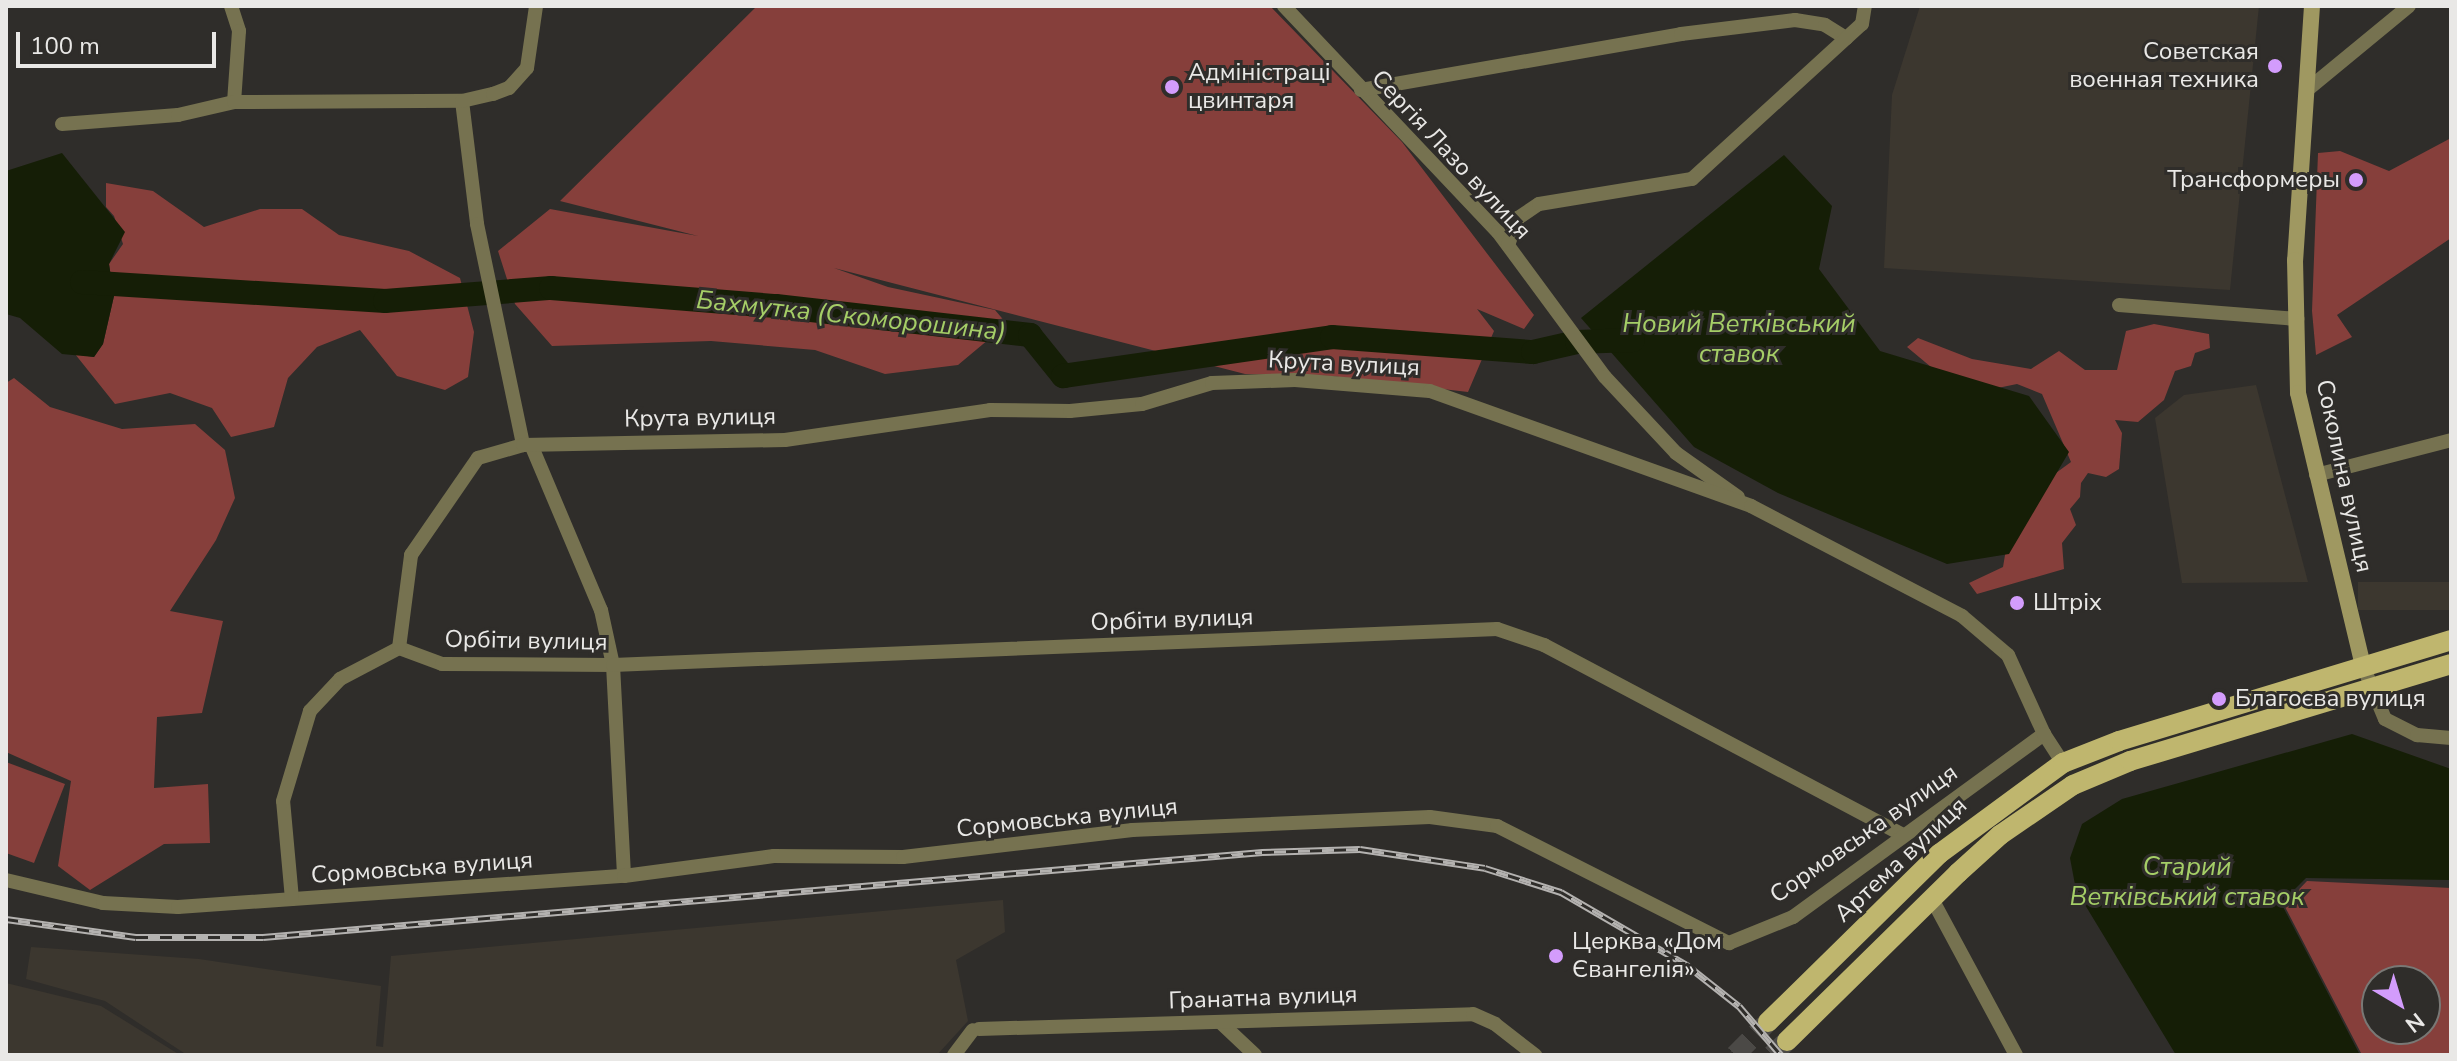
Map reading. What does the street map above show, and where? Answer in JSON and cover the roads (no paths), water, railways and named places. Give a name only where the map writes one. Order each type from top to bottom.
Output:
[{"type":"main road","name":"Артема вулиця","points":[[1768,1022],[1939,854],[2063,763],[2451,640]]},
{"type":"main road","name":"Артема вулиця","points":[[1787,1041],[2000,835],[2073,785],[2130,761],[2451,664]]},
{"type":"street","points":[[231,6],[239,31],[234,102]]},
{"type":"street","points":[[62,124],[178,115],[234,102],[455,100],[509,88],[532,55],[536,6]]},
{"type":"street","name":"Сергія Лазо вулиця","points":[[1284,6],[1508,245],[1605,377],[1676,453],[1751,506]]},
{"type":"street","points":[[1508,245],[1518,218],[1539,204],[1692,179],[1862,24],[1865,6]]},
{"type":"street","name":"Соколина вулиця","points":[[2312,6],[2295,260],[2298,393],[2363,666]]},
{"type":"street","points":[[2307,90],[2409,6]]},
{"type":"street","points":[[1361,90],[1681,34],[1795,20],[1825,25],[1846,38]]},
{"type":"street","points":[[455,100],[477,224],[528,446],[601,610],[613,665],[624,876]]},
{"type":"street","points":[[2119,305],[2297,319]]},
{"type":"street","name":"Крута вулиця","points":[[399,648],[408,569],[416,543],[478,458],[501,449],[638,440],[785,440],[990,410],[1070,411],[1142,404],[1212,383],[1295,380],[1430,391],[1751,506],[1962,616],[2008,655],[2044,734],[2063,763]]},
{"type":"street","points":[[2316,475],[2451,440]]},
{"type":"street","name":"Орбіти вулиця","points":[[399,648],[442,664],[613,665],[1497,629],[1544,645],[1901,834]]},
{"type":"street","points":[[292,899],[283,801],[310,711],[340,679],[399,648]]},
{"type":"street","points":[[2363,666],[2385,719],[2417,735],[2451,738]]},
{"type":"street","name":"Сормовська вулиця","points":[[6,880],[50,893],[140,906],[292,899],[624,876],[774,856],[903,857],[1132,830],[1465,818],[1497,826],[1729,943],[1793,917],[1901,834],[2044,734]]},
{"type":"street","points":[[1932,899],[2016,1055]]},
{"type":"street","name":"Гранатна вулиця","points":[[954,1055],[976,1029],[1473,1014],[1495,1024],[1535,1055]]},
{"type":"street","points":[[1220,1022],[1255,1055]]},
{"type":"water","points":[[62,153],[125,232],[109,264],[114,296],[103,344],[94,357],[62,354],[20,318],[6,314],[6,171]]},
{"type":"water","name":"Новий Ветківський ставок","points":[[1784,155],[1832,206],[1819,269],[1880,351],[2029,396],[2069,452],[2009,554],[1947,564],[1778,493],[1694,447],[1581,318]]},
{"type":"water","name":"Старий Ветківський ставок","points":[[2352,734],[2451,769],[2451,880],[2306,878],[2281,903],[2360,1055],[2176,1055],[2076,890],[2070,858],[2082,824],[2122,799]]},
{"type":"waterway","name":"Бахмутка (Скоморошина)","points":[[82,282],[385,301],[551,288],[776,306],[1030,335],[1063,376],[1332,337],[1533,352],[1577,342],[1633,340]]},
{"type":"tunnel","points":[[1735,1055],[1768,1022]]},
{"type":"tunnel","points":[[1772,1055],[1787,1041]]},
{"type":"railway","points":[[6,919],[136,937],[263,937],[1262,852],[1360,849],[1485,868],[1561,892],[1687,965],[1739,1006],[1781,1055]]},
{"type":"place","name":"Советская военная техника","points":[[2275,66]]},
{"type":"place","name":"Адміністраці цвинтаря","points":[[1172,87]]},
{"type":"place","name":"Трансформеры","points":[[2356,180]]},
{"type":"place","name":"Штріх","points":[[2017,603]]},
{"type":"place","name":"Благоєва вулиця","points":[[2219,699]]},
{"type":"place","name":"Церква «Дом Євангелія»","points":[[1556,956]]}]
